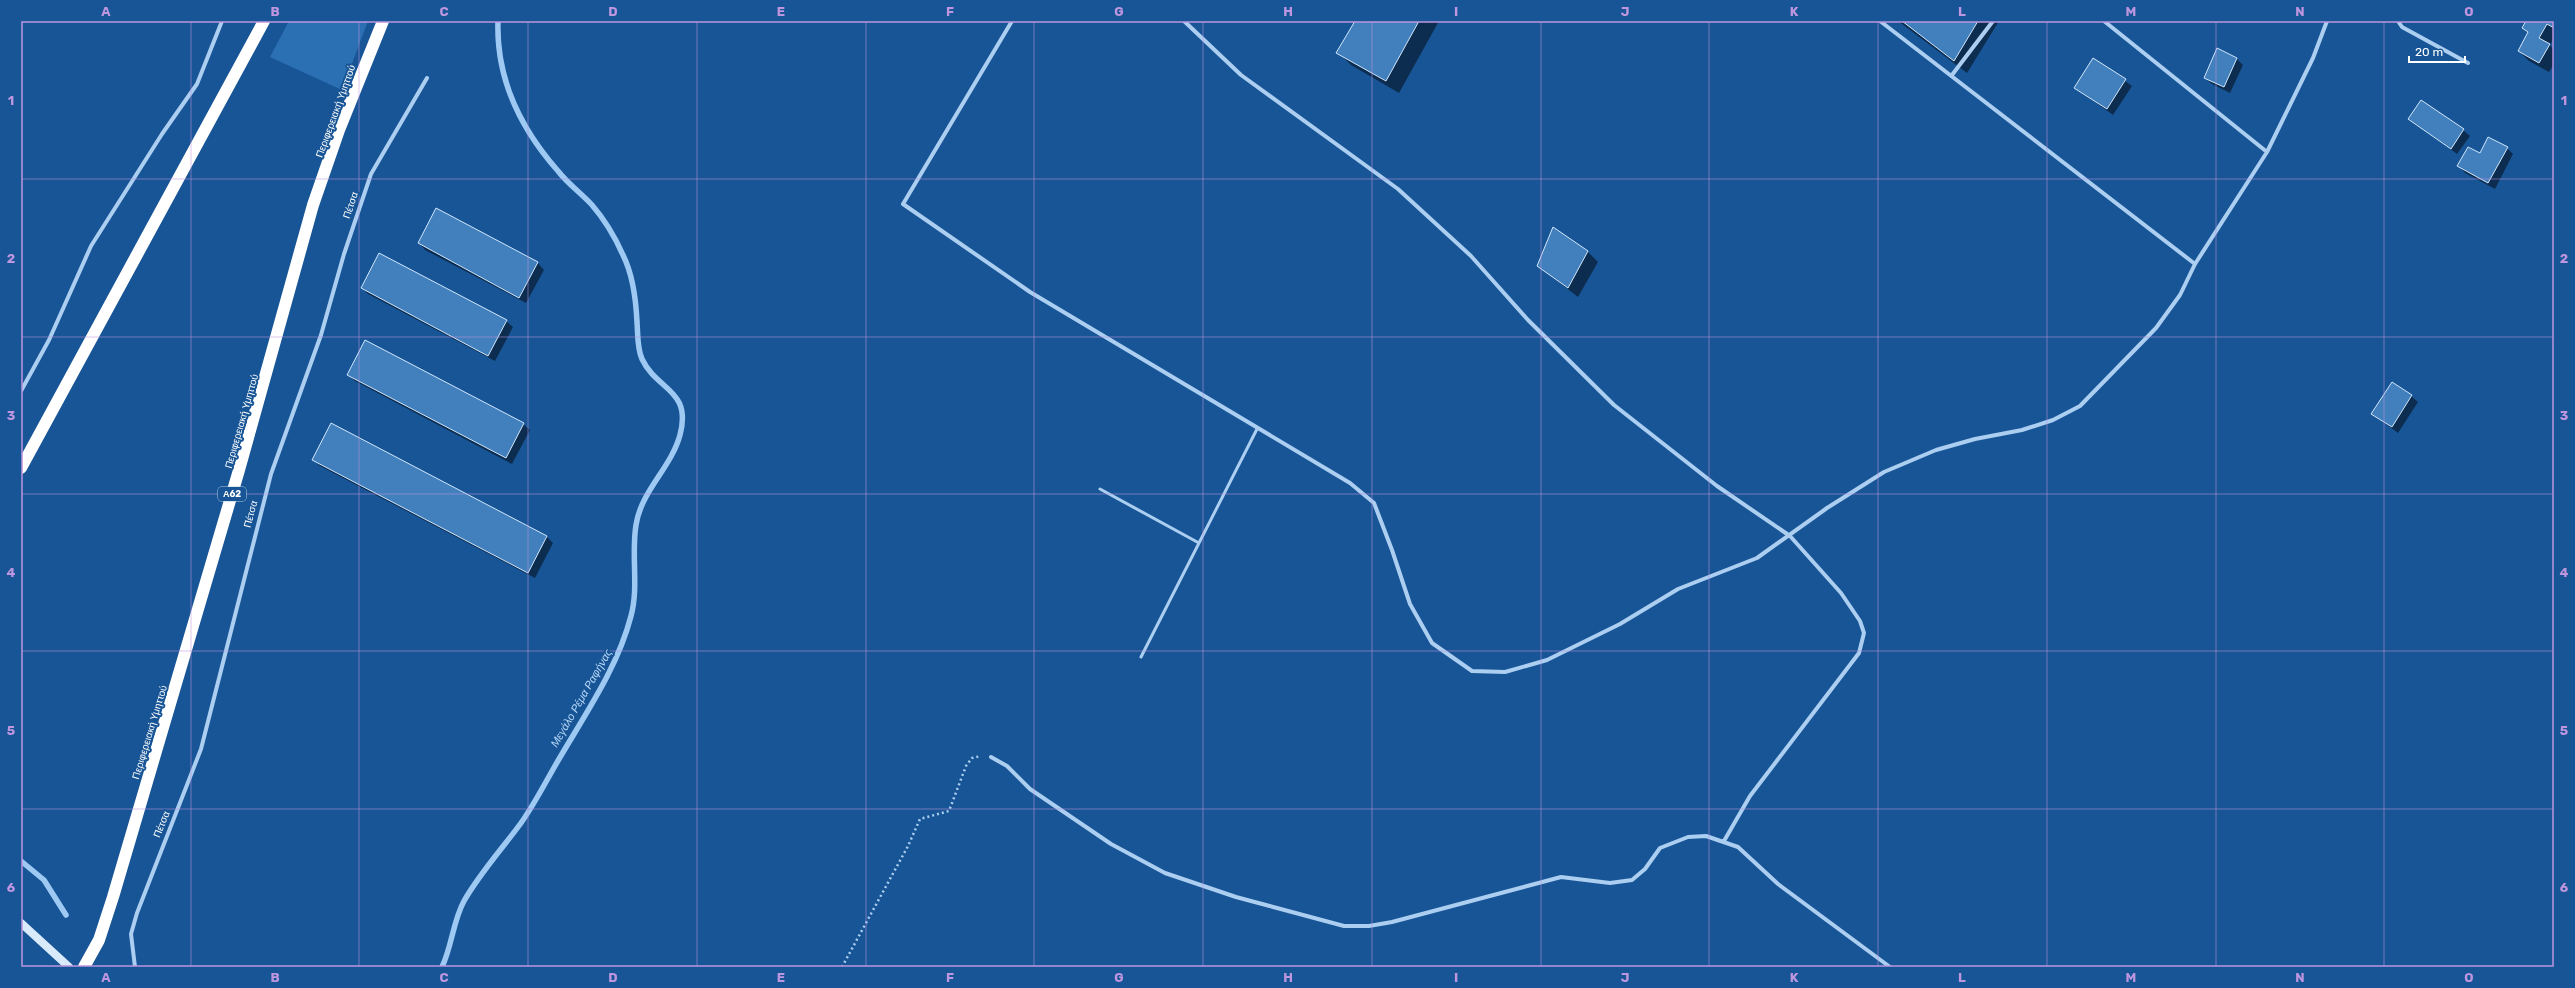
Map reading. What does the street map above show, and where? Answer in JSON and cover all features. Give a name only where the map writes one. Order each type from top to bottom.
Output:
[{"type":"highway","points":[[21,468],[264,21]]},
{"type":"highway","name":"Περιφερειακή Υμηττού","points":[[84,967],[99,940],[117,882],[240,470],[313,205],[340,130],[383,21]]},
{"type":"main road","points":[[21,923],[69,967]]},
{"type":"street","points":[[21,391],[49,340],[91,246],[162,134],[197,84],[222,21]]},
{"type":"street","points":[[1012,21],[904,204],[1030,292],[1257,429],[1350,483],[1374,503],[1410,604],[1432,643],[1472,671],[1505,672],[1547,660],[1620,624],[1678,589],[1757,558],[1790,536],[1827,508],[1884,472],[1942,448],[1975,438],[2022,430],[2053,420],[2080,406],[2156,328],[2180,296],[2195,264],[2267,152],[2313,58],[2327,21]]},
{"type":"street","points":[[1184,21],[1241,75],[1398,189],[1470,256],[1528,320],[1614,405],[1717,486],[1790,536],[1841,593],[1860,621],[1864,633],[1863,642],[1851,667],[1750,796],[1724,841]]},
{"type":"street","points":[[1880,21],[1952,75],[2195,264]]},
{"type":"street","points":[[1952,75],[1993,21]]},
{"type":"street","points":[[2104,21],[2267,152]]},
{"type":"street","points":[[2398,21],[2402,27],[2468,63]]},
{"type":"street","name":"Πέτσα","points":[[135,967],[131,934],[137,913],[201,749],[271,474],[321,335],[344,254],[371,174],[427,78]]},
{"type":"street","points":[[991,756],[1007,766],[1030,789],[1111,844],[1165,873],[1236,897],[1344,926],[1369,926],[1392,922],[1561,877],[1610,883],[1632,880],[1645,869],[1660,848],[1688,837],[1706,836],[1738,847],[1778,884],[1890,967]]},
{"type":"lane","points":[[1141,657],[1257,429]]},
{"type":"lane","points":[[1100,489],[1199,543]]},
{"type":"path","points":[[842,967],[908,846],[920,819],[949,811],[966,766],[972,758],[984,755],[991,756]]},
{"type":"shaded area","points":[[289,21],[368,21],[342,90],[270,57]]},
{"type":"building","points":[[1355,21],[1419,21],[1386,81],[1336,53]]},
{"type":"building","points":[[1902,21],[1978,21],[1954,61]]},
{"type":"building","points":[[2526,21],[2554,21],[2554,28],[2547,24],[2539,38],[2550,44],[2539,63],[2518,51],[2528,32],[2522,28]]},
{"type":"building","points":[[2217,48],[2237,58],[2224,87],[2204,78]]},
{"type":"building","points":[[2093,58],[2126,79],[2107,109],[2074,88]]},
{"type":"building","points":[[2421,100],[2464,129],[2451,149],[2408,119]]},
{"type":"building","points":[[2488,137],[2508,147],[2488,183],[2457,166],[2468,147],[2480,153]]},
{"type":"building","points":[[436,208],[538,262],[519,298],[418,243]]},
{"type":"building","points":[[1553,227],[1588,251],[1568,288],[1537,266]]},
{"type":"building","points":[[379,253],[507,320],[488,356],[361,288]]},
{"type":"building","points":[[365,340],[524,423],[506,458],[347,375]]},
{"type":"building","points":[[2392,382],[2412,395],[2392,427],[2371,414]]},
{"type":"building","points":[[331,423],[547,536],[528,573],[312,460]]},
{"type":"waterway","name":"Μεγάλο Ρέμα Ραφήνας","points":[[442,967],[457,917],[464,901],[491,861],[532,807],[592,704],[618,652],[631,616],[633,605],[635,582],[634,548],[636,525],[639,513],[650,490],[676,447],[680,435],[682,420],[681,408],[677,399],[648,370],[640,355],[638,346],[636,305],[633,288],[629,271],[617,242],[597,211],[562,176],[545,155],[522,120],[513,102],[501,63],[498,42],[498,21]]},
{"type":"waterway","points":[[21,861],[44,880],[66,915]]}]
